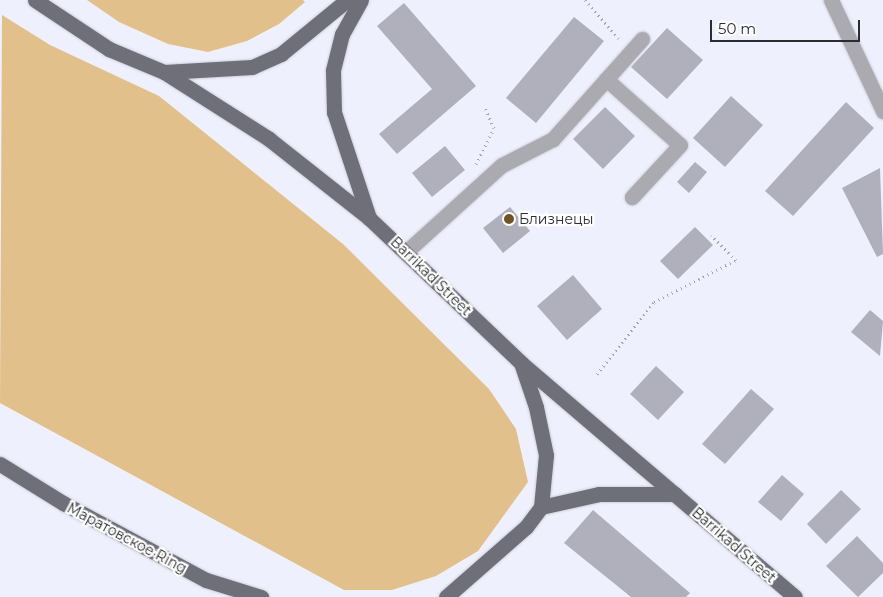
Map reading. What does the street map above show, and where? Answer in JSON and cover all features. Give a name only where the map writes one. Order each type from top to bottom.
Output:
[{"type":"main road","name":"Barrikad Street","points":[[35,0],[109,49],[164,72],[269,139],[369,218],[407,251],[521,363],[795,597]]},
{"type":"main road","points":[[164,72],[252,67],[281,54],[347,0]]},
{"type":"main road","points":[[361,0],[342,34],[333,71],[334,112],[369,218]]},
{"type":"main road","points":[[446,597],[526,526],[541,507],[546,455],[536,407],[521,363]]},
{"type":"main road","name":"Маратовское Ring","points":[[0,464],[63,504],[206,580],[261,597]]},
{"type":"main road","points":[[541,507],[598,494],[675,494]]},
{"type":"lane","points":[[831,0],[883,110]]},
{"type":"lane","points":[[407,251],[502,164],[553,140],[642,39]]},
{"type":"lane","points":[[606,79],[680,145],[632,197]]},
{"type":"path","points":[[584,0],[630,52]]},
{"type":"path","points":[[475,166],[494,128],[484,106]]},
{"type":"path","points":[[597,374],[654,302],[736,260],[711,235]]},
{"type":"shaded area","points":[[87,0],[303,0],[305,2],[279,24],[247,41],[208,52],[168,44],[119,22]]},
{"type":"shaded area","points":[[2,15],[50,45],[159,96],[343,244],[489,389],[516,429],[528,482],[478,551],[436,576],[392,590],[344,590],[0,403]]},
{"type":"building","points":[[404,3],[476,86],[397,154],[379,134],[432,89],[377,26]]},
{"type":"building","points":[[574,17],[604,41],[536,123],[506,98]]},
{"type":"building","points":[[667,28],[703,60],[667,99],[631,67]]},
{"type":"building","points":[[731,96],[763,125],[725,167],[693,138]]},
{"type":"building","points":[[846,102],[874,128],[793,216],[765,191]]},
{"type":"building","points":[[605,107],[635,136],[603,169],[573,139]]},
{"type":"building","points":[[445,146],[465,170],[432,197],[412,173]]},
{"type":"building","points":[[695,162],[707,172],[689,193],[677,182]]},
{"type":"building","points":[[880,168],[883,254],[877,257],[842,188]]},
{"type":"building","points":[[510,207],[530,231],[503,253],[483,228]]},
{"type":"building","points":[[695,227],[713,245],[678,279],[660,261]]},
{"type":"building","points":[[573,275],[602,309],[567,340],[537,306]]},
{"type":"building","points":[[870,310],[883,321],[880,356],[851,332]]},
{"type":"building","points":[[656,366],[684,392],[658,420],[630,394]]},
{"type":"building","points":[[751,389],[774,409],[725,464],[702,444]]},
{"type":"building","points":[[782,475],[804,494],[781,521],[758,502]]},
{"type":"building","points":[[841,490],[861,509],[826,544],[807,524]]},
{"type":"building","points":[[593,510],[690,593],[686,597],[631,597],[564,543]]},
{"type":"building","points":[[857,536],[883,563],[883,573],[858,597],[826,566]]},
{"type":"place","name":"Близнецы","points":[[509,219]]}]
